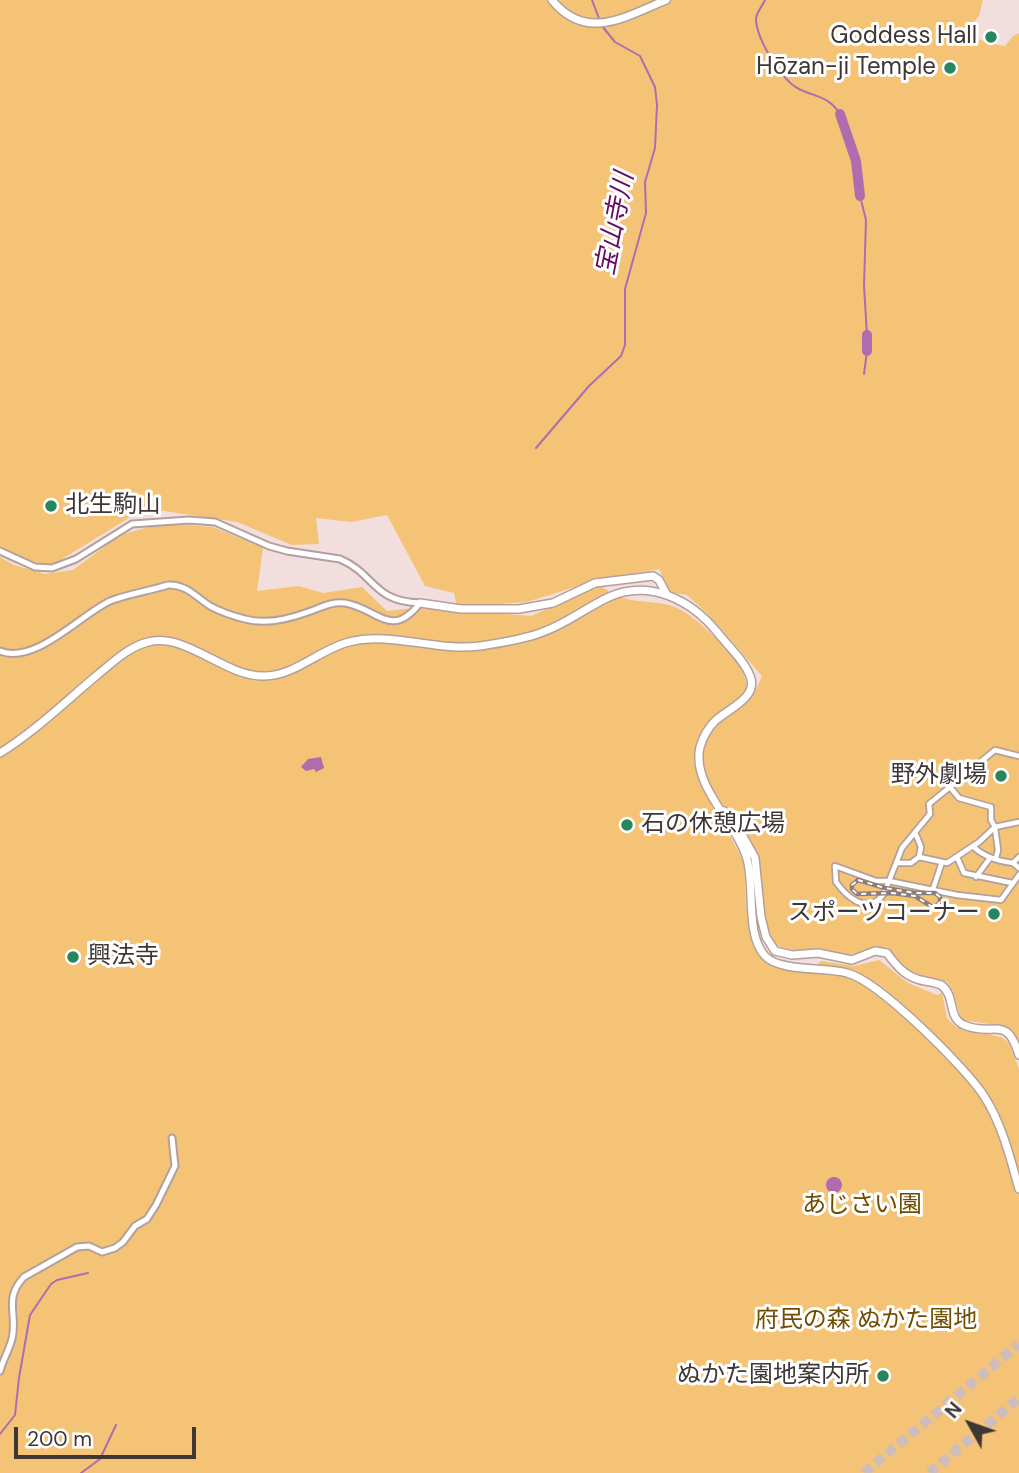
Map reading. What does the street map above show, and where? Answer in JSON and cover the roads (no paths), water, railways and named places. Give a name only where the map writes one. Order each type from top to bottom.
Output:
[{"type":"street","points":[[552,0],[568,17],[594,25],[666,0]]},
{"type":"street","points":[[0,551],[35,566],[52,568],[76,559],[132,524],[189,520],[215,522],[269,546],[340,559],[349,563],[386,596],[403,602],[450,609],[519,609],[553,603],[595,583],[653,576],[659,580],[667,595]]},
{"type":"street","points":[[0,651],[13,655],[23,653],[56,637],[104,604],[168,584],[177,584],[210,606],[252,621],[285,619],[331,604],[345,603],[376,616],[402,621],[409,617],[420,603]]},
{"type":"street","points":[[0,753],[114,662],[145,643],[166,641],[239,672],[269,677],[335,646],[354,641],[374,638],[456,647],[475,646],[541,633],[611,596],[632,591],[667,595],[690,605],[702,615],[741,661],[751,678],[749,693],[711,724],[700,750],[699,763],[705,782],[748,861],[752,914],[762,954],[773,962],[852,974],[901,1009],[950,1055],[983,1094],[1005,1139],[1019,1189]]},
{"type":"street","points":[[1019,756],[995,750],[929,804],[930,814],[902,848],[897,863],[889,881],[882,897],[872,903],[862,904],[852,900],[836,882],[835,866],[868,878],[889,881],[933,889],[957,895],[1001,900],[1019,875]]},
{"type":"street","points":[[950,787],[960,798],[992,807],[991,820],[995,827],[998,850],[996,858]]},
{"type":"street","points":[[722,810],[735,822],[755,858],[761,917],[766,937],[775,951],[792,955],[818,953],[852,960],[874,951],[887,953],[903,973],[914,979],[940,984],[949,995],[953,1015],[963,1025],[1005,1030],[1013,1036],[1019,1055]]},
{"type":"street","points":[[919,857],[947,863],[995,827],[1019,822]]},
{"type":"street","points":[[897,863],[911,863],[919,857],[921,847],[915,832]]},
{"type":"street","points":[[973,846],[990,858],[1013,863],[1019,868]]},
{"type":"street","points":[[957,857],[964,873],[1012,883]]},
{"type":"street","points":[[1013,863],[1019,857]]},
{"type":"street","points":[[976,877],[990,858]]},
{"type":"street","points":[[933,889],[942,862]]},
{"type":"street","points":[[0,1371],[12,1339],[14,1324],[11,1303],[17,1284],[24,1277],[77,1247],[89,1246],[102,1252],[123,1242],[135,1226],[147,1219],[175,1166],[172,1138]]},
{"type":"waterway","name":"宝山寺川","points":[[592,0],[600,21]]},
{"type":"waterway","name":"宝山寺川","points":[[765,0],[756,20],[771,58],[792,84],[826,100],[840,114]]},
{"type":"waterway","name":"宝山寺川","points":[[536,448],[589,386],[621,356],[625,345],[625,289],[646,213],[645,182],[655,148],[655,87],[640,56],[615,42],[602,26]]},
{"type":"waterway","name":"宝山寺川","points":[[840,114],[856,161],[860,196]]},
{"type":"waterway","name":"宝山寺川","points":[[860,196],[866,220],[864,286],[867,335]]},
{"type":"waterway","name":"宝山寺川","points":[[867,335],[867,351]]},
{"type":"waterway","name":"宝山寺川","points":[[864,374],[867,351]]},
{"type":"waterway","points":[[0,1434],[15,1415],[30,1315],[51,1284],[57,1280],[88,1273]]},
{"type":"waterway","points":[[81,1473],[100,1459],[116,1425]]},
{"type":"tunnel","points":[[864,1473],[1019,1344]]},
{"type":"tunnel","points":[[929,1473],[1019,1398]]},
{"type":"railway","points":[[858,880],[885,888],[935,893],[940,897],[940,902],[934,908],[915,896],[892,893],[857,894],[852,885],[858,880]]},
{"type":"place","name":"Goddess Hall","points":[[991,37]]},
{"type":"place","name":"Hōzan-ji Temple","points":[[950,68]]},
{"type":"place","name":"北生駒山","points":[[51,506]]},
{"type":"place","name":"野外劇場","points":[[1001,776]]},
{"type":"place","name":"石の休憩広場","points":[[627,825]]},
{"type":"place","name":"スポーツコーナー","points":[[994,914]]},
{"type":"place","name":"興法寺","points":[[73,957]]},
{"type":"place","name":"ぬかた園地案内所","points":[[883,1376]]},
{"type":"park label","name":"あじさい園","points":[[862,1206]]},
{"type":"park label","name":"府民の森 ぬかた園地","points":[[866,1321]]}]
